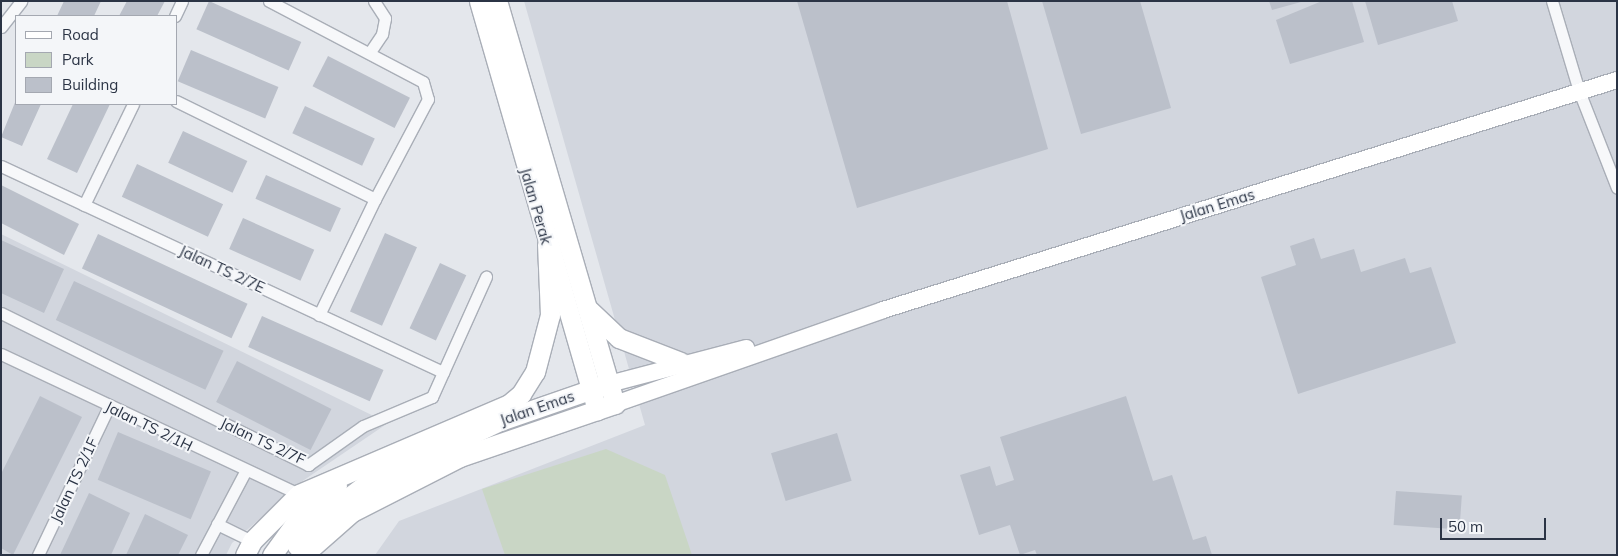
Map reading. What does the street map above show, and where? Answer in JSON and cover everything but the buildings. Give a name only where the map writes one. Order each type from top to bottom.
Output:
[{"type":"main road","name":"Jalan Perak","points":[[479,1],[596,410]]},
{"type":"main road","name":"Jalan Perak","points":[[497,1],[615,404]]},
{"type":"main road","name":"Jalan Emas","points":[[303,555],[320,537],[352,512],[460,458],[818,332],[1617,80]]},
{"type":"main road","points":[[248,548],[299,494],[509,404],[521,394],[535,372],[550,315],[547,244]]},
{"type":"main road","points":[[586,307],[619,338],[681,362]]},
{"type":"main road","name":"Jalan Emas","points":[[291,555],[314,523],[366,484],[500,420],[681,362],[818,332]]},
{"type":"main road","points":[[272,555],[304,510],[372,462]]},
{"type":"main road","points":[[311,555],[320,537]]},
{"type":"street","points":[[1,27],[21,1]]},
{"type":"street","points":[[175,15],[182,1]]},
{"type":"street","points":[[268,1],[415,75],[428,99],[375,199],[319,315]]},
{"type":"street","points":[[370,52],[382,34],[385,18],[374,1]]},
{"type":"street","points":[[1552,1],[1579,91],[1617,188]]},
{"type":"street","points":[[178,102],[375,199]]},
{"type":"street","points":[[84,205],[133,105]]},
{"type":"street","name":"Jalan TS 2/7E","points":[[1,166],[443,372]]},
{"type":"street","name":"Jalan TS 2/7F","points":[[1,313],[308,465],[380,418],[432,397],[486,277]]},
{"type":"street","name":"Jalan TS 2/1H","points":[[1,354],[245,472],[299,494]]},
{"type":"street","name":"Jalan TS 2/1F","points":[[38,555],[109,406]]},
{"type":"street","points":[[201,555],[245,472]]},
{"type":"street","points":[[217,524],[248,548]]},
{"type":"shaded area","points":[[524,1],[1617,1],[1617,555],[375,555],[399,521],[645,425]]},
{"type":"shaded area","points":[[1,234],[388,423],[304,480],[232,543],[226,555],[1,555]]},
{"type":"green space","points":[[606,449],[665,475],[692,555],[505,555],[482,489]]}]
